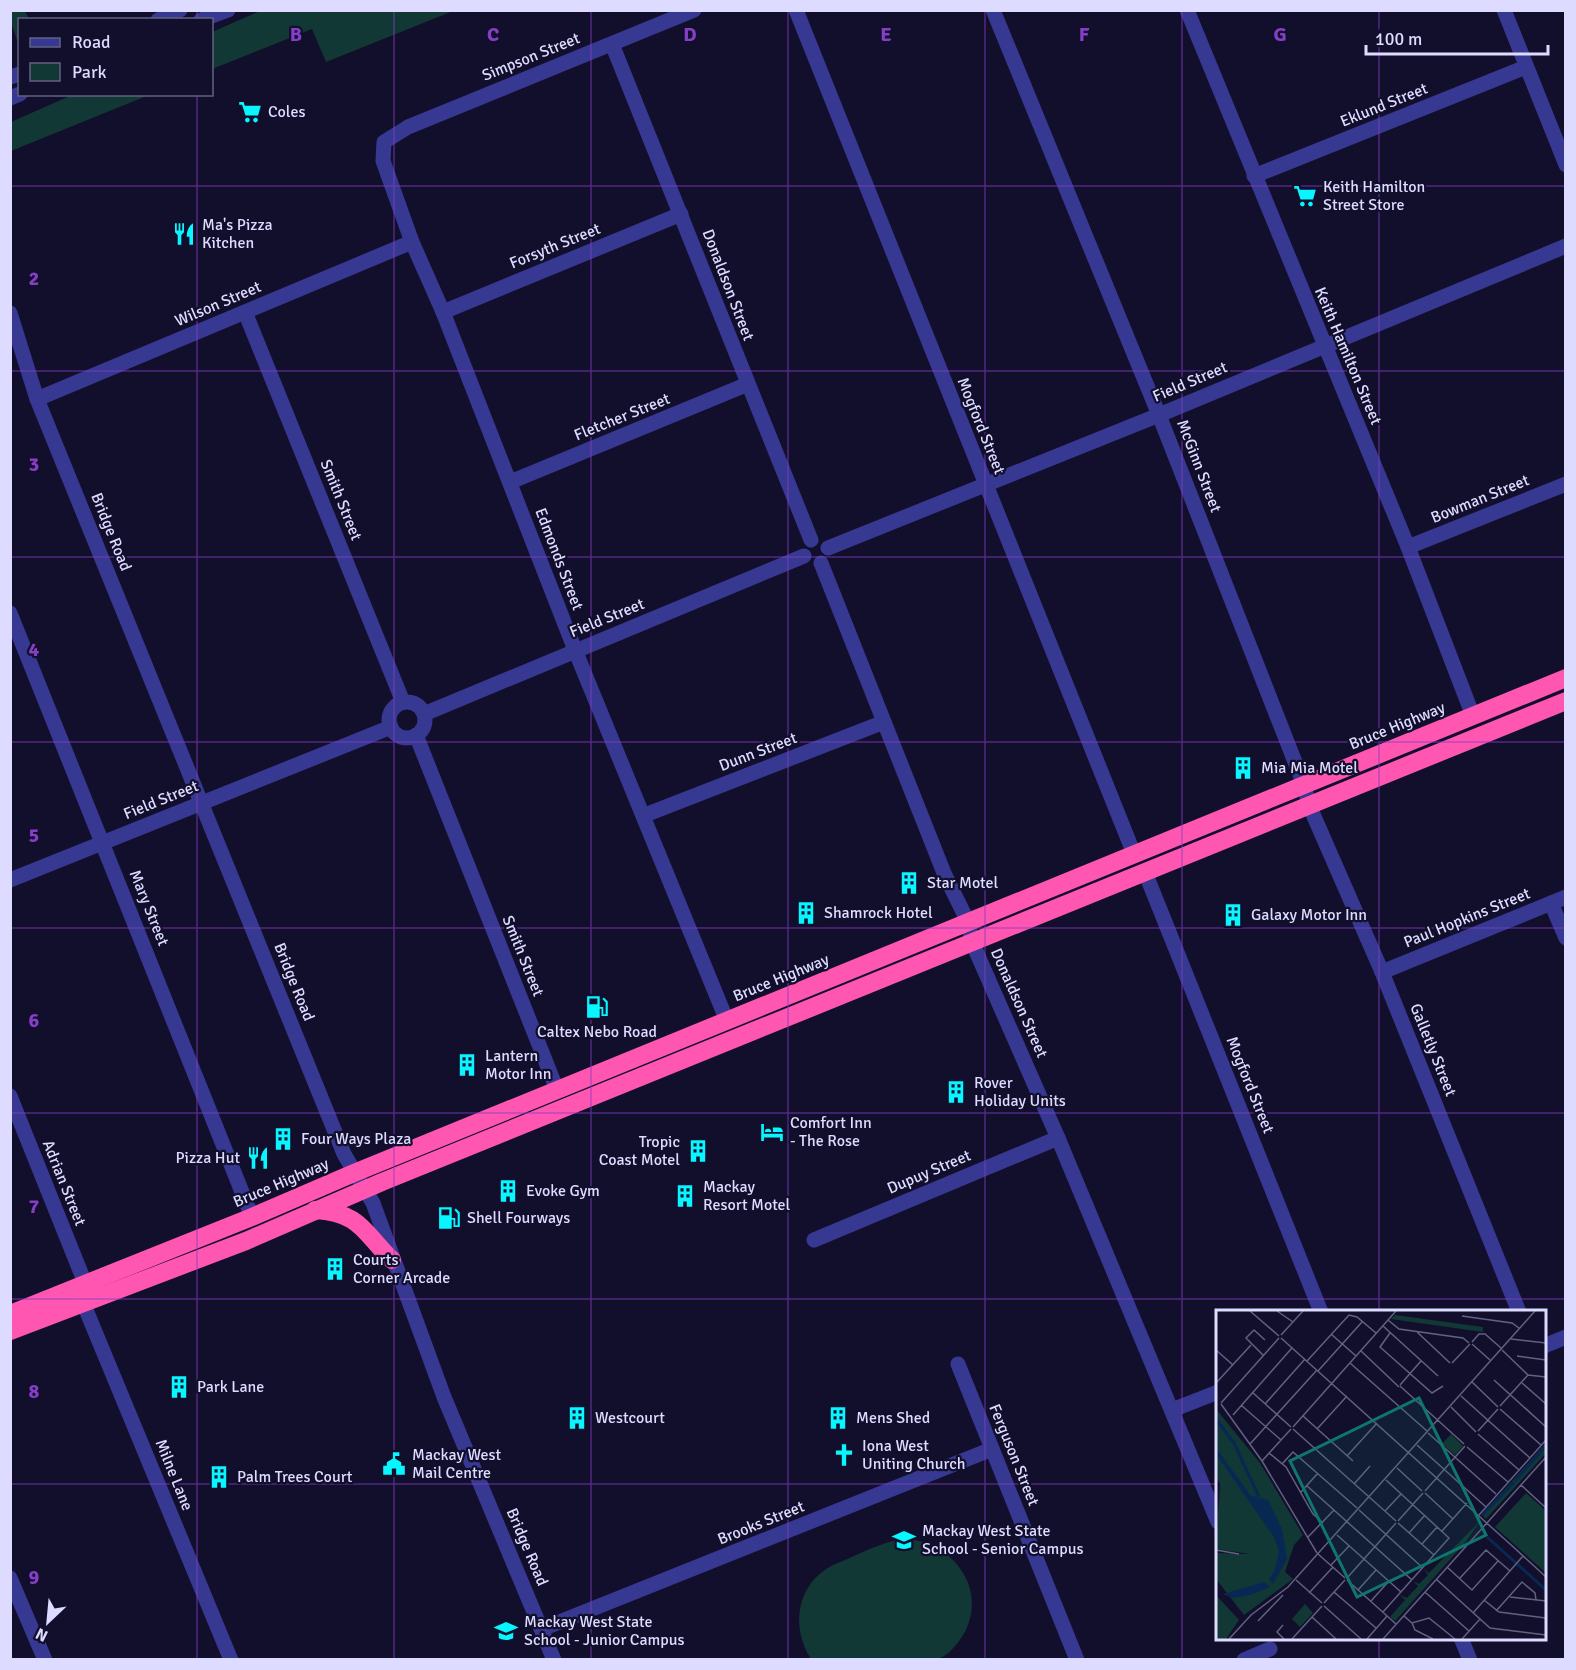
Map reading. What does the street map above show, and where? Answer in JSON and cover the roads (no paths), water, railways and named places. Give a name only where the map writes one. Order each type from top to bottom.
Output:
[{"type":"highway","name":"Bruce Highway","points":[[10,1314],[1566,678]]},
{"type":"highway","points":[[10,1331],[84,1305],[246,1240],[365,1189],[1566,701]]},
{"type":"highway","points":[[315,1210],[331,1211],[358,1222],[392,1260]]},
{"type":"street","points":[[162,18],[180,10]]},
{"type":"street","points":[[206,18],[228,10]]},
{"type":"street","name":"Simpson Street","points":[[384,142],[408,127],[694,10]]},
{"type":"street","name":"Mogford Street","points":[[796,10],[1134,854]]},
{"type":"street","name":"McGinn Street","points":[[993,10],[1159,415],[1304,785],[1309,805]]},
{"type":"street","name":"Keith Hamilton Street","points":[[1187,10],[1408,547],[1473,716]]},
{"type":"street","points":[[1504,10],[1566,165]]},
{"type":"street","name":"Donaldson Street","points":[[612,44],[811,540]]},
{"type":"street","name":"Eklund Street","points":[[1254,176],[1527,67]]},
{"type":"street","name":"Edmonds Street","points":[[384,142],[382,160],[412,242],[443,312],[575,650],[645,814],[727,1021]]},
{"type":"street","name":"Forsyth Street","points":[[443,312],[681,214]]},
{"type":"street","name":"Wilson Street","points":[[37,399],[412,242]]},
{"type":"street","name":"Field Street","points":[[828,548],[1159,415],[1566,246]]},
{"type":"street","name":"Smith Street","points":[[245,312],[403,702]]},
{"type":"street","name":"Bridge Road","points":[[10,313],[37,399],[344,1154],[365,1189],[384,1230],[392,1260],[444,1397],[554,1659]]},
{"type":"street","name":"Fletcher Street","points":[[510,482],[748,384]]},
{"type":"street","name":"Bowman Street","points":[[1408,547],[1566,484]]},
{"type":"street","points":[[811,540],[821,540],[828,548],[828,555],[821,563],[813,564],[804,556],[804,547],[811,540]]},
{"type":"street","name":"Field Street","points":[[424,714],[804,556]]},
{"type":"street","name":"Donaldson Street","points":[[821,563],[944,873],[968,922],[972,942],[1058,1138],[1216,1517]]},
{"type":"street","name":"Mary Street","points":[[10,613],[252,1217]]},
{"type":"street","points":[[403,702],[416,704],[424,714],[424,727],[416,735],[400,736],[391,727],[392,711],[403,702]]},
{"type":"street","name":"Dunn Street","points":[[645,814],[884,722]]},
{"type":"street","name":"Field Street","points":[[10,880],[391,727]]},
{"type":"street","name":"Smith Street","points":[[416,735],[557,1090]]},
{"type":"street","name":"Galletly Street","points":[[1309,805],[1382,972],[1519,1310]]},
{"type":"street","name":"Mogford Street","points":[[1145,872],[1321,1310]]},
{"type":"street","points":[[1558,900],[1566,938]]},
{"type":"street","name":"Paul Hopkins Street","points":[[1382,972],[1558,900]]},
{"type":"street","name":"Adrian Street","points":[[10,1096],[85,1283]]},
{"type":"street","name":"Dupuy Street","points":[[814,1240],[1058,1138]]},
{"type":"street","name":"Milne Lane","points":[[84,1305],[231,1659]]},
{"type":"street","points":[[1546,1346],[1566,1337]]},
{"type":"street","name":"Ferguson Street","points":[[958,1364],[1077,1659]]},
{"type":"street","points":[[1172,1410],[1216,1393]]},
{"type":"street","name":"Brooks Street","points":[[542,1629],[992,1449]]},
{"type":"street","points":[[10,1578],[45,1659]]},
{"type":"street","points":[[1462,1640],[1470,1659]]},
{"type":"street","points":[[1244,1659],[1270,1649]]},
{"type":"place","name":"Coles","points":[[250,112]]},
{"type":"place","name":"Keith Hamilton Street Store","points":[[1305,196]]},
{"type":"place","name":"Ma's Pizza Kitchen","points":[[184,234]]},
{"type":"place","name":"Mia Mia Motel","points":[[1243,768]]},
{"type":"place","name":"Star Motel","points":[[909,883]]},
{"type":"place","name":"Shamrock Hotel","points":[[806,913]]},
{"type":"place","name":"Galaxy Motor Inn","points":[[1233,915]]},
{"type":"place","name":"Caltex Nebo Road","points":[[597,1007]]},
{"type":"place","name":"Lantern Motor Inn","points":[[467,1065]]},
{"type":"place","name":"Rover Holiday Units","points":[[956,1092]]},
{"type":"place","name":"Comfort Inn - The Rose","points":[[772,1132]]},
{"type":"place","name":"Four Ways Plaza","points":[[283,1139]]},
{"type":"place","name":"Tropic Coast Motel","points":[[698,1151]]},
{"type":"place","name":"Pizza Hut","points":[[258,1158]]},
{"type":"place","name":"Evoke Gym","points":[[508,1191]]},
{"type":"place","name":"Mackay Resort Motel","points":[[685,1196]]},
{"type":"place","name":"Shell Fourways","points":[[449,1218]]},
{"type":"place","name":"Courts Corner Arcade","points":[[335,1269]]},
{"type":"place","name":"Park Lane","points":[[179,1387]]},
{"type":"place","name":"Westcourt","points":[[577,1418]]},
{"type":"place","name":"Mens Shed","points":[[838,1418]]},
{"type":"place","name":"Iona West Uniting Church","points":[[844,1455]]},
{"type":"place","name":"Mackay West Mail Centre","points":[[394,1464]]},
{"type":"place","name":"Palm Trees Court","points":[[219,1477]]},
{"type":"place","name":"Mackay West State School - Senior Campus","points":[[904,1540]]},
{"type":"place","name":"Mackay West State School - Junior Campus","points":[[506,1631]]}]
